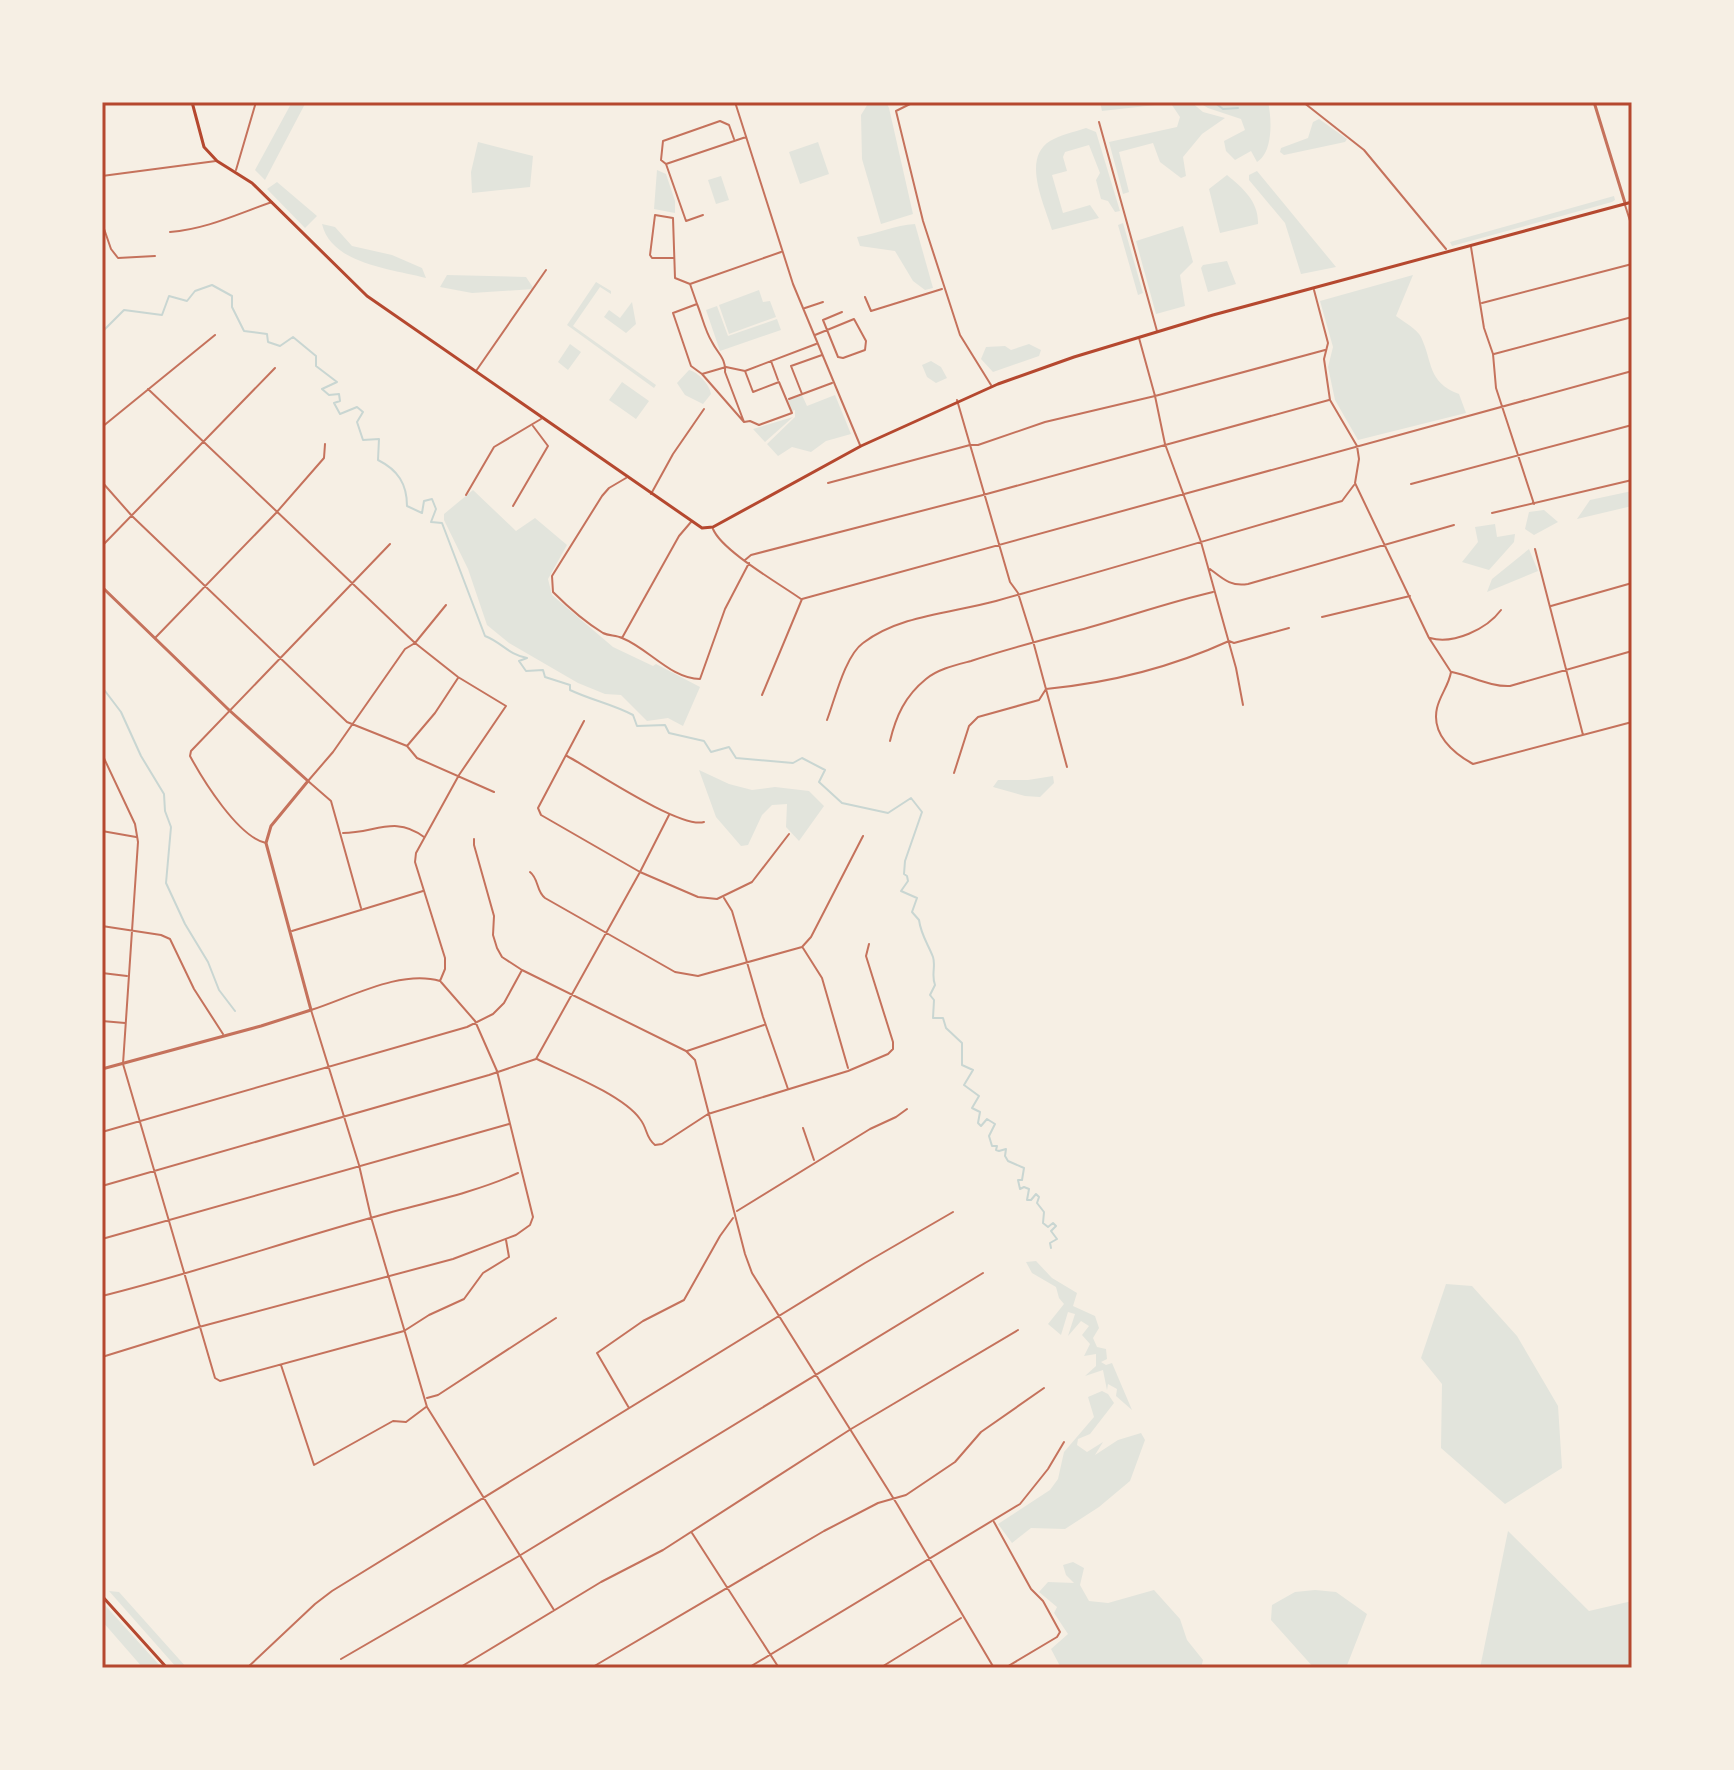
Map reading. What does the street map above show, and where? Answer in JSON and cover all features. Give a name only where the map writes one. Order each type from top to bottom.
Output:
[{"type":"main road","points":[[192,102],[204,147],[217,161],[235,171],[273,202],[367,296],[702,528],[713,527],[861,446],[992,386],[1139,337],[1632,202]]},
{"type":"main road","points":[[102,1596],[167,1668]]},
{"type":"street","points":[[235,171],[256,102]]},
{"type":"street","points":[[735,102],[782,252],[861,446]]},
{"type":"street","points":[[1303,102],[1364,150],[1448,252]]},
{"type":"street","points":[[1594,102],[1632,227]]},
{"type":"street","points":[[917,104],[912,103],[896,111],[908,165],[943,288],[960,335],[992,386]]},
{"type":"street","points":[[703,215],[686,221],[666,164],[661,160],[661,142],[718,121],[729,125],[735,140]]},
{"type":"street","points":[[1099,122],[1157,332]]},
{"type":"street","points":[[666,164],[746,137]]},
{"type":"street","points":[[102,176],[217,161]]},
{"type":"street","points":[[170,232],[221,223],[273,202]]},
{"type":"street","points":[[673,258],[652,258],[650,255],[655,215],[673,218],[675,278],[690,284],[782,252]]},
{"type":"street","points":[[102,223],[111,249],[118,258],[155,256]]},
{"type":"street","points":[[1471,245],[1484,328],[1493,354],[1496,388],[1534,504]]},
{"type":"street","points":[[1481,303],[1632,264]]},
{"type":"street","points":[[475,372],[546,270]]},
{"type":"street","points":[[690,284],[713,345],[722,354],[725,372],[744,422]]},
{"type":"street","points":[[865,297],[871,311],[943,288]]},
{"type":"street","points":[[827,720],[851,656],[861,644],[893,627],[935,614],[998,601],[1342,501],[1355,483],[1359,459],[1357,446],[1330,400],[1324,372],[1328,343],[1314,290]]},
{"type":"street","points":[[803,309],[823,302]]},
{"type":"street","points":[[697,304],[673,313],[691,366],[702,374],[744,422]]},
{"type":"street","points":[[814,335],[827,330],[854,319],[866,341],[865,350],[840,358],[827,330],[823,320],[842,312]]},
{"type":"street","points":[[1493,354],[1632,317]]},
{"type":"street","points":[[102,427],[215,335]]},
{"type":"street","points":[[1139,337],[1165,444],[1209,568],[1243,705]]},
{"type":"street","points":[[702,374],[726,367],[745,371],[817,344]]},
{"type":"street","points":[[828,483],[978,445],[1045,422],[1326,350]]},
{"type":"street","points":[[802,394],[791,366],[822,355]]},
{"type":"street","points":[[744,422],[759,425],[792,413],[771,361]]},
{"type":"street","points":[[102,546],[275,368]]},
{"type":"street","points":[[745,371],[753,392],[779,382]]},
{"type":"street","points":[[713,527],[718,539],[802,599],[1632,371]]},
{"type":"street","points":[[787,400],[833,383]]},
{"type":"street","points":[[148,389],[415,643],[458,677],[506,706],[459,775],[416,853],[415,862],[423,891],[445,958],[440,981]]},
{"type":"street","points":[[957,400],[998,544],[1033,641],[1067,767]]},
{"type":"street","points":[[745,560],[751,555],[1330,400]]},
{"type":"street","points":[[651,494],[673,454],[704,409]]},
{"type":"street","points":[[466,495],[494,447],[541,419]]},
{"type":"street","points":[[1411,484],[1632,425]]},
{"type":"street","points":[[513,506],[548,446],[532,426]]},
{"type":"street","points":[[155,638],[276,513],[324,458],[325,444]]},
{"type":"street","points":[[626,478],[609,488],[552,576],[553,592],[571,610],[606,634],[622,638],[675,671],[700,679],[725,609],[749,563]]},
{"type":"street","points":[[1492,513],[1632,480]]},
{"type":"street","points":[[102,482],[132,516],[352,725],[407,746],[417,758],[494,792]]},
{"type":"street","points":[[1355,483],[1374,517],[1384,545],[1429,638],[1451,672],[1504,687],[1632,651]]},
{"type":"street","points":[[622,638],[679,536],[691,522]]},
{"type":"street","points":[[1209,568],[1238,586],[1454,525]]},
{"type":"street","points":[[266,843],[257,841],[245,831],[208,789],[190,756],[191,751],[390,544]]},
{"type":"street","points":[[1535,549],[1584,736]]},
{"type":"street","points":[[1550,606],[1632,583]]},
{"type":"street","points":[[102,587],[229,710],[331,801],[361,908]]},
{"type":"street","points":[[890,741],[896,715],[909,696],[928,677],[947,668],[1214,591]]},
{"type":"street","points":[[1322,617],[1411,596]]},
{"type":"street","points":[[762,695],[802,599]]},
{"type":"street","points":[[446,605],[415,643],[405,649],[352,725],[271,826],[266,843],[311,1010],[359,1165],[371,1217],[427,1407],[554,1610]]},
{"type":"street","points":[[1429,638],[1450,640],[1491,622],[1501,610]]},
{"type":"street","points":[[1046,689],[1103,682],[1205,652],[1229,641],[1234,643],[1289,628]]},
{"type":"street","points":[[1451,672],[1435,712],[1444,742],[1453,753],[1473,764],[1632,722]]},
{"type":"street","points":[[407,746],[435,713],[458,677]]},
{"type":"street","points":[[954,773],[969,726],[978,717],[1039,700],[1046,689]]},
{"type":"street","points":[[584,721],[538,808],[541,815],[640,872],[698,897],[724,897],[752,882],[789,834]]},
{"type":"street","points":[[102,754],[135,824],[137,837],[123,1064],[213,1376],[220,1381],[404,1331],[464,1299],[483,1273],[509,1257],[506,1240]]},
{"type":"street","points":[[566,756],[669,815],[695,824],[704,822]]},
{"type":"street","points":[[536,1059],[669,815]]},
{"type":"street","points":[[341,833],[357,833],[394,824],[412,828],[425,838]]},
{"type":"street","points":[[102,831],[137,837]]},
{"type":"street","points":[[530,872],[545,898],[687,976],[722,971],[802,947],[811,937],[863,836]]},
{"type":"street","points":[[474,839],[494,916],[493,935],[502,957],[522,970],[686,1051],[695,1060],[752,1273],[893,1497],[994,1668]]},
{"type":"street","points":[[292,931],[423,891]]},
{"type":"street","points":[[724,897],[732,911],[789,1090]]},
{"type":"street","points":[[102,926],[170,939],[194,989],[223,1035]]},
{"type":"street","points":[[102,1186],[536,1059],[591,1085],[620,1103],[640,1118],[647,1138],[655,1145],[662,1144],[708,1114],[848,1071],[888,1054],[893,1049],[893,1042],[866,956],[869,944]]},
{"type":"street","points":[[802,947],[822,978],[848,1071]]},
{"type":"street","points":[[102,1132],[467,1027],[493,1014],[504,1003],[522,970]]},
{"type":"street","points":[[102,973],[128,976]]},
{"type":"street","points":[[102,1069],[311,1010],[367,989],[430,978],[440,981],[475,1021],[497,1071],[506,1097],[520,1172],[533,1217],[530,1225],[506,1240],[453,1259],[199,1327],[102,1357]]},
{"type":"street","points":[[102,1021],[125,1023]]},
{"type":"street","points":[[686,1051],[766,1025]]},
{"type":"street","points":[[629,1409],[597,1353],[643,1321],[684,1300],[735,1214],[815,1161],[907,1109]]},
{"type":"street","points":[[102,1239],[510,1124]]},
{"type":"street","points":[[803,1128],[815,1161]]},
{"type":"street","points":[[102,1296],[371,1217],[475,1191],[520,1172]]},
{"type":"street","points":[[247,1668],[332,1591],[953,1212]]},
{"type":"street","points":[[341,1659],[519,1556],[983,1273]]},
{"type":"street","points":[[426,1398],[438,1395],[556,1318]]},
{"type":"street","points":[[459,1668],[691,1532],[851,1429],[1018,1330]]},
{"type":"street","points":[[281,1365],[314,1465],[393,1421],[406,1422],[427,1407]]},
{"type":"street","points":[[591,1668],[824,1531],[893,1497],[906,1495],[955,1462],[981,1432],[1044,1388]]},
{"type":"street","points":[[748,1668],[1020,1504],[1048,1469],[1064,1442]]},
{"type":"street","points":[[993,1521],[1031,1589],[1043,1601],[1060,1630],[1057,1637],[1005,1668]]},
{"type":"street","points":[[691,1532],[779,1668]]},
{"type":"street","points":[[880,1668],[962,1617]]},
{"type":"shaded area","points":[[292,102],[306,102],[265,180],[255,170]]},
{"type":"shaded area","points":[[869,102],[886,102],[889,108],[913,214],[881,224],[862,159],[861,115]]},
{"type":"shaded area","points":[[1100,102],[1156,102],[1155,105],[1102,111]]},
{"type":"shaded area","points":[[1170,102],[1191,102],[1203,112],[1225,118],[1202,134],[1183,157],[1186,176],[1181,178],[1160,162],[1153,143],[1119,152],[1129,192],[1123,194],[1109,142],[1177,127],[1180,117]]},
{"type":"shaded area","points":[[1198,102],[1268,102],[1270,135],[1262,158],[1257,162],[1251,151],[1235,160],[1226,151],[1224,141],[1245,130],[1241,119]]},
{"type":"shaded area","points":[[1319,119],[1347,139],[1345,142],[1284,155],[1280,152],[1281,148],[1308,138],[1313,122]]},
{"type":"shaded area","points":[[1086,128],[1096,132],[1120,211],[1115,212],[1108,201],[1101,199],[1096,180],[1100,173],[1089,145],[1065,152],[1063,157],[1067,171],[1052,175],[1063,213],[1090,205],[1099,218],[1052,230],[1038,183],[1037,159],[1041,149],[1050,141]]},
{"type":"shaded area","points":[[478,142],[533,156],[530,187],[472,193],[471,172]]},
{"type":"shaded area","points":[[818,142],[829,174],[800,184],[789,152]]},
{"type":"shaded area","points":[[657,170],[666,174],[675,201],[675,213],[654,209]]},
{"type":"shaded area","points":[[1257,171],[1336,267],[1301,274],[1285,223],[1249,180],[1249,175]]},
{"type":"shaded area","points":[[1227,175],[1253,202],[1258,224],[1220,233],[1209,189]]},
{"type":"shaded area","points":[[721,176],[729,200],[716,204],[708,180]]},
{"type":"shaded area","points":[[277,182],[317,216],[305,228],[267,189]]},
{"type":"shaded area","points":[[1614,196],[1612,202],[1452,246],[1450,242]]},
{"type":"shaded area","points":[[1123,223],[1143,293],[1138,295],[1118,225]]},
{"type":"shaded area","points":[[322,224],[335,227],[352,246],[392,255],[422,268],[426,278],[381,268],[350,256],[337,248]]},
{"type":"shaded area","points":[[915,224],[933,288],[925,290],[913,281],[895,251],[860,246],[857,237]]},
{"type":"shaded area","points":[[1183,226],[1193,262],[1180,275],[1185,306],[1156,314],[1136,241]]},
{"type":"shaded area","points":[[1227,261],[1236,284],[1208,292],[1201,268]]},
{"type":"shaded area","points":[[447,275],[526,277],[534,289],[472,293],[440,287]]},
{"type":"shaded area","points":[[1413,275],[1396,316],[1419,334],[1436,377],[1441,384],[1459,394],[1466,413],[1358,440],[1335,400],[1328,367],[1333,347],[1320,301]]},
{"type":"shaded area","points":[[596,282],[611,294],[600,287],[573,326],[656,385],[654,388],[567,325]]},
{"type":"shaded area","points":[[759,290],[763,302],[770,301],[776,317],[729,334],[719,305]]},
{"type":"shaded area","points":[[632,302],[636,324],[626,333],[604,317],[609,310],[620,318]]},
{"type":"shaded area","points":[[717,306],[728,336],[777,319],[781,330],[720,351],[706,310]]},
{"type":"shaded area","points":[[570,344],[581,352],[568,370],[558,362]]},
{"type":"shaded area","points":[[1029,344],[1041,350],[1039,356],[993,372],[981,359],[986,347],[1005,346],[1011,350]]},
{"type":"shaded area","points":[[931,361],[941,367],[947,378],[936,383],[927,377],[922,365]]},
{"type":"shaded area","points":[[689,370],[700,376],[710,390],[711,394],[703,404],[685,395],[677,383]]},
{"type":"shaded area","points":[[622,382],[649,401],[636,419],[609,400]]},
{"type":"shaded area","points":[[802,395],[807,406],[835,395],[851,434],[826,441],[811,452],[792,447],[778,456],[767,444],[795,417],[795,410],[792,411],[788,400]]},
{"type":"shaded area","points":[[793,417],[765,442],[753,429]]},
{"type":"shaded area","points":[[473,490],[516,531],[535,518],[567,545],[548,579],[552,595],[613,647],[653,666],[656,664],[700,687],[683,726],[668,718],[647,721],[621,695],[605,694],[578,683],[509,643],[487,625],[468,569],[444,520],[444,514]]},
{"type":"shaded area","points":[[1632,491],[1632,506],[1577,519],[1590,500]]},
{"type":"shaded area","points":[[1544,510],[1558,522],[1534,535],[1525,529],[1529,512]]},
{"type":"shaded area","points":[[1495,524],[1497,537],[1515,534],[1514,542],[1489,570],[1462,562],[1478,542],[1475,527]]},
{"type":"shaded area","points":[[1529,549],[1538,571],[1487,592],[1492,579]]},
{"type":"shaded area","points":[[699,770],[729,784],[752,790],[775,787],[809,791],[824,806],[799,841],[786,827],[787,804],[772,805],[762,815],[748,845],[741,846],[716,817]]},
{"type":"shaded area","points":[[1053,776],[1054,783],[1040,797],[993,787],[998,780]]},
{"type":"shaded area","points":[[1036,1261],[1052,1278],[1077,1293],[1073,1306],[1095,1316],[1099,1328],[1093,1338],[1097,1347],[1106,1349],[1107,1359],[1101,1362],[1106,1365],[1112,1363],[1132,1410],[1116,1396],[1117,1389],[1108,1384],[1107,1390],[1103,1370],[1085,1376],[1096,1366],[1096,1354],[1084,1356],[1090,1344],[1082,1335],[1089,1326],[1081,1321],[1068,1336],[1075,1314],[1068,1312],[1061,1335],[1048,1324],[1064,1304],[1056,1287],[1032,1273],[1026,1262]]},
{"type":"shaded area","points":[[1446,1284],[1472,1286],[1517,1336],[1558,1406],[1562,1468],[1505,1504],[1441,1448],[1442,1384],[1421,1358]]},
{"type":"shaded area","points":[[1102,1391],[1114,1403],[1090,1434],[1078,1439],[1077,1445],[1087,1452],[1103,1442],[1095,1455],[1118,1440],[1141,1433],[1145,1440],[1130,1481],[1099,1507],[1065,1529],[1031,1528],[1012,1543],[998,1524],[1050,1490],[1058,1479],[1064,1452],[1094,1417],[1088,1397]]},
{"type":"shaded area","points":[[1508,1531],[1589,1611],[1632,1601],[1632,1668],[1480,1668]]},
{"type":"shaded area","points":[[1073,1562],[1084,1568],[1080,1585],[1089,1601],[1108,1603],[1154,1590],[1180,1619],[1187,1640],[1203,1660],[1201,1668],[1061,1668],[1051,1649],[1068,1634],[1054,1613],[1057,1607],[1039,1592],[1048,1582],[1074,1583],[1066,1575],[1063,1565]]},
{"type":"shaded area","points":[[109,1591],[119,1592],[187,1668],[177,1668]]},
{"type":"shaded area","points":[[1295,1592],[1336,1592],[1367,1614],[1346,1668],[1314,1668],[1271,1620],[1272,1605]]},
{"type":"shaded area","points":[[102,1602],[162,1668],[143,1668],[102,1621]]},
{"type":"waterway","points":[[1214,102],[1223,109],[1238,108]]},
{"type":"waterway","points":[[102,332],[124,310],[162,315],[169,296],[187,301],[195,291],[212,285],[232,296],[232,307],[244,331],[267,334],[268,342],[280,346],[293,337],[316,356],[316,366],[337,382],[322,389],[329,395],[339,394],[340,401],[334,403],[340,414],[357,407],[363,412],[357,422],[363,440],[379,439],[378,460],[400,478],[407,506],[422,513],[424,501],[432,499],[436,509],[431,522],[442,523],[485,636],[527,658],[519,661],[526,671],[543,670],[545,677],[570,685],[570,690],[633,715],[637,726],[665,725],[669,733],[704,741],[711,752],[729,747],[736,758],[793,763],[802,758],[825,770],[819,782],[842,803],[888,813],[911,798],[922,812],[905,861],[904,874],[908,881],[901,891],[917,898],[912,912],[919,920],[933,957],[935,985],[930,995],[934,1000],[933,1018],[943,1018],[946,1028],[962,1043],[962,1065],[973,1070],[964,1085],[979,1096],[972,1108],[980,1112],[978,1123],[981,1126],[987,1119],[995,1124],[989,1136],[992,1146],[997,1146],[996,1150],[999,1151],[1006,1149],[1008,1161],[1024,1168],[1022,1180],[1018,1180],[1020,1189],[1029,1189],[1027,1200],[1036,1194],[1039,1197],[1037,1203],[1044,1212],[1043,1223],[1048,1227],[1053,1223],[1056,1226],[1051,1231],[1057,1239],[1050,1243],[1051,1248]]},
{"type":"waterway","points":[[102,687],[121,712],[141,756],[164,794],[165,811],[171,827],[166,883],[185,924],[208,962],[219,990],[235,1011]]}]
